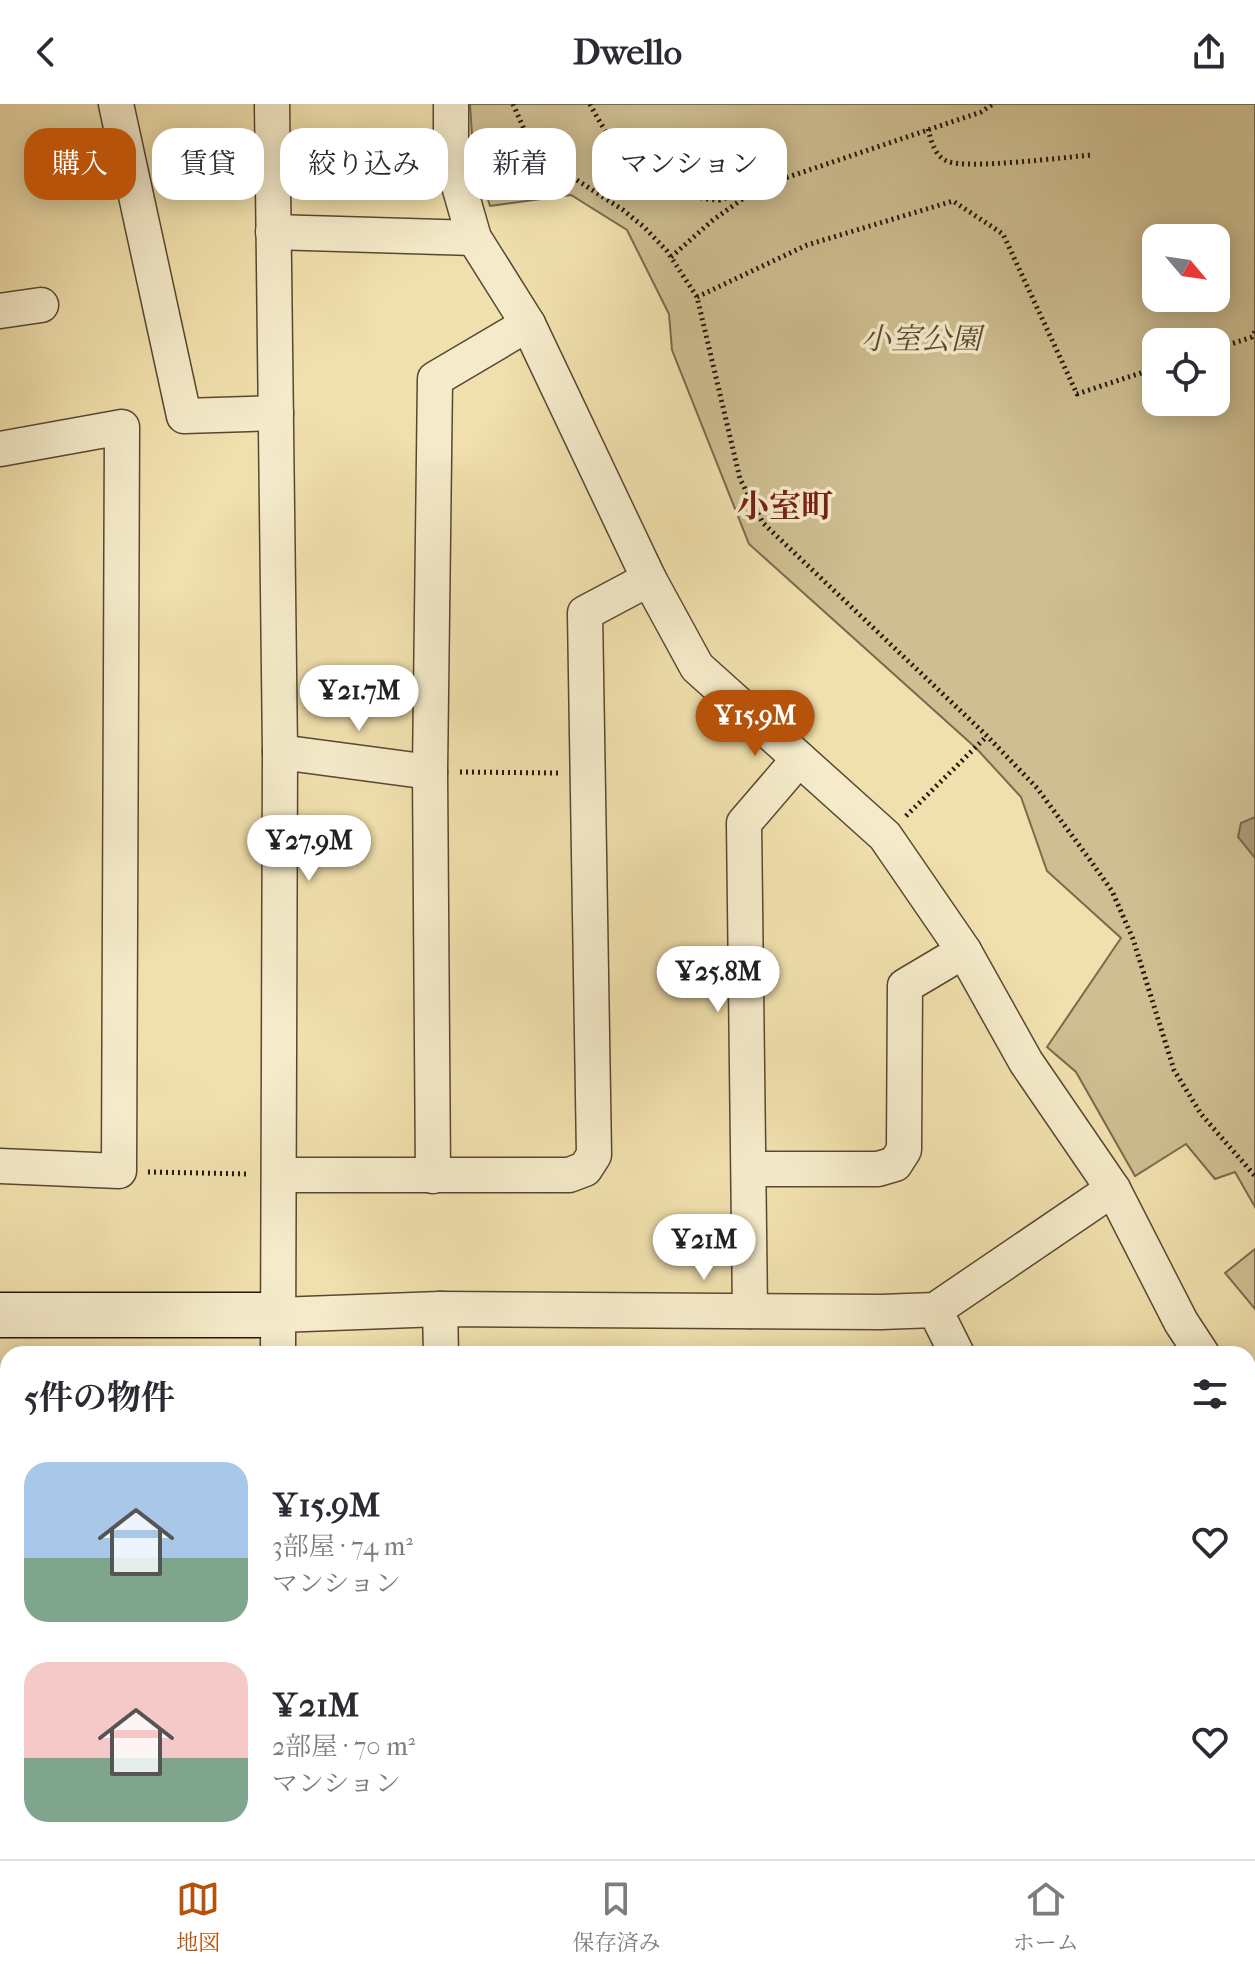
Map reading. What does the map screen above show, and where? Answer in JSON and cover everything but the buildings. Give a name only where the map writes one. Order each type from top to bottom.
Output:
[{"type":"street","points":[[116,104],[184,416],[276,413]]},
{"type":"street","points":[[272,104],[280,752],[278,1335]]},
{"type":"street","points":[[451,104],[451,158],[474,238],[528,324],[649,579],[697,667],[885,836],[964,951],[1026,1062],[1113,1189],[1181,1322],[1197,1346]]},
{"type":"street","points":[[273,232],[474,238]]},
{"type":"street","points":[[0,311],[41,305]]},
{"type":"street","points":[[433,1176],[430,772],[435,379],[528,324]]},
{"type":"street","points":[[0,449],[122,427],[119,1171],[0,1166]]},
{"type":"street","points":[[279,1175],[569,1175],[585,1169],[594,1155],[585,613],[649,579]]},
{"type":"street","points":[[280,752],[430,772]]},
{"type":"street","points":[[750,1311],[744,823],[799,759]]},
{"type":"street","points":[[749,1169],[878,1169],[895,1164],[904,1150],[905,986],[964,951]]},
{"type":"street","points":[[0,1315],[278,1335],[440,1309],[935,1310],[1113,1189]]},
{"type":"street","points":[[440,1309],[441,1346]]},
{"type":"street","points":[[935,1310],[953,1346]]},
{"type":"path","points":[[513,104],[527,136],[541,153],[644,227],[671,257],[697,297],[740,479],[763,523],[987,736],[1037,788],[1112,891],[1133,939],[1174,1070],[1201,1114],[1255,1176]]},
{"type":"path","points":[[590,104],[605,128]]},
{"type":"path","points":[[787,177],[981,112],[993,104]]},
{"type":"path","points":[[928,129],[932,145],[946,161],[970,165],[1092,155]]},
{"type":"path","points":[[671,257],[741,200]]},
{"type":"path","points":[[697,297],[807,245],[953,201],[1003,234],[1077,394],[1142,373]]},
{"type":"path","points":[[1230,344],[1252,337],[1255,331]]},
{"type":"path","points":[[885,836],[987,736]]},
{"type":"path","points":[[430,772],[587,773]]},
{"type":"path","points":[[119,1171],[279,1175]]},
{"type":"green space","name":"小室公園","points":[[470,104],[1255,104],[1255,1207],[1235,1172],[1215,1179],[1186,1144],[1135,1176],[1076,1072],[1047,1047],[1121,938],[1047,871],[1021,797],[976,748],[749,544],[672,350],[669,314],[627,230],[576,198],[576,128],[472,128]]},
{"type":"green space","name":"小室公園","points":[[488,200],[534,200],[490,206]]},
{"type":"green space","points":[[1255,1249],[1255,1309],[1225,1273]]},
{"type":"shaded area","points":[[1255,817],[1255,858],[1238,837],[1241,823]]},
{"type":"district","name":"小室町","points":[[785,506]]}]
